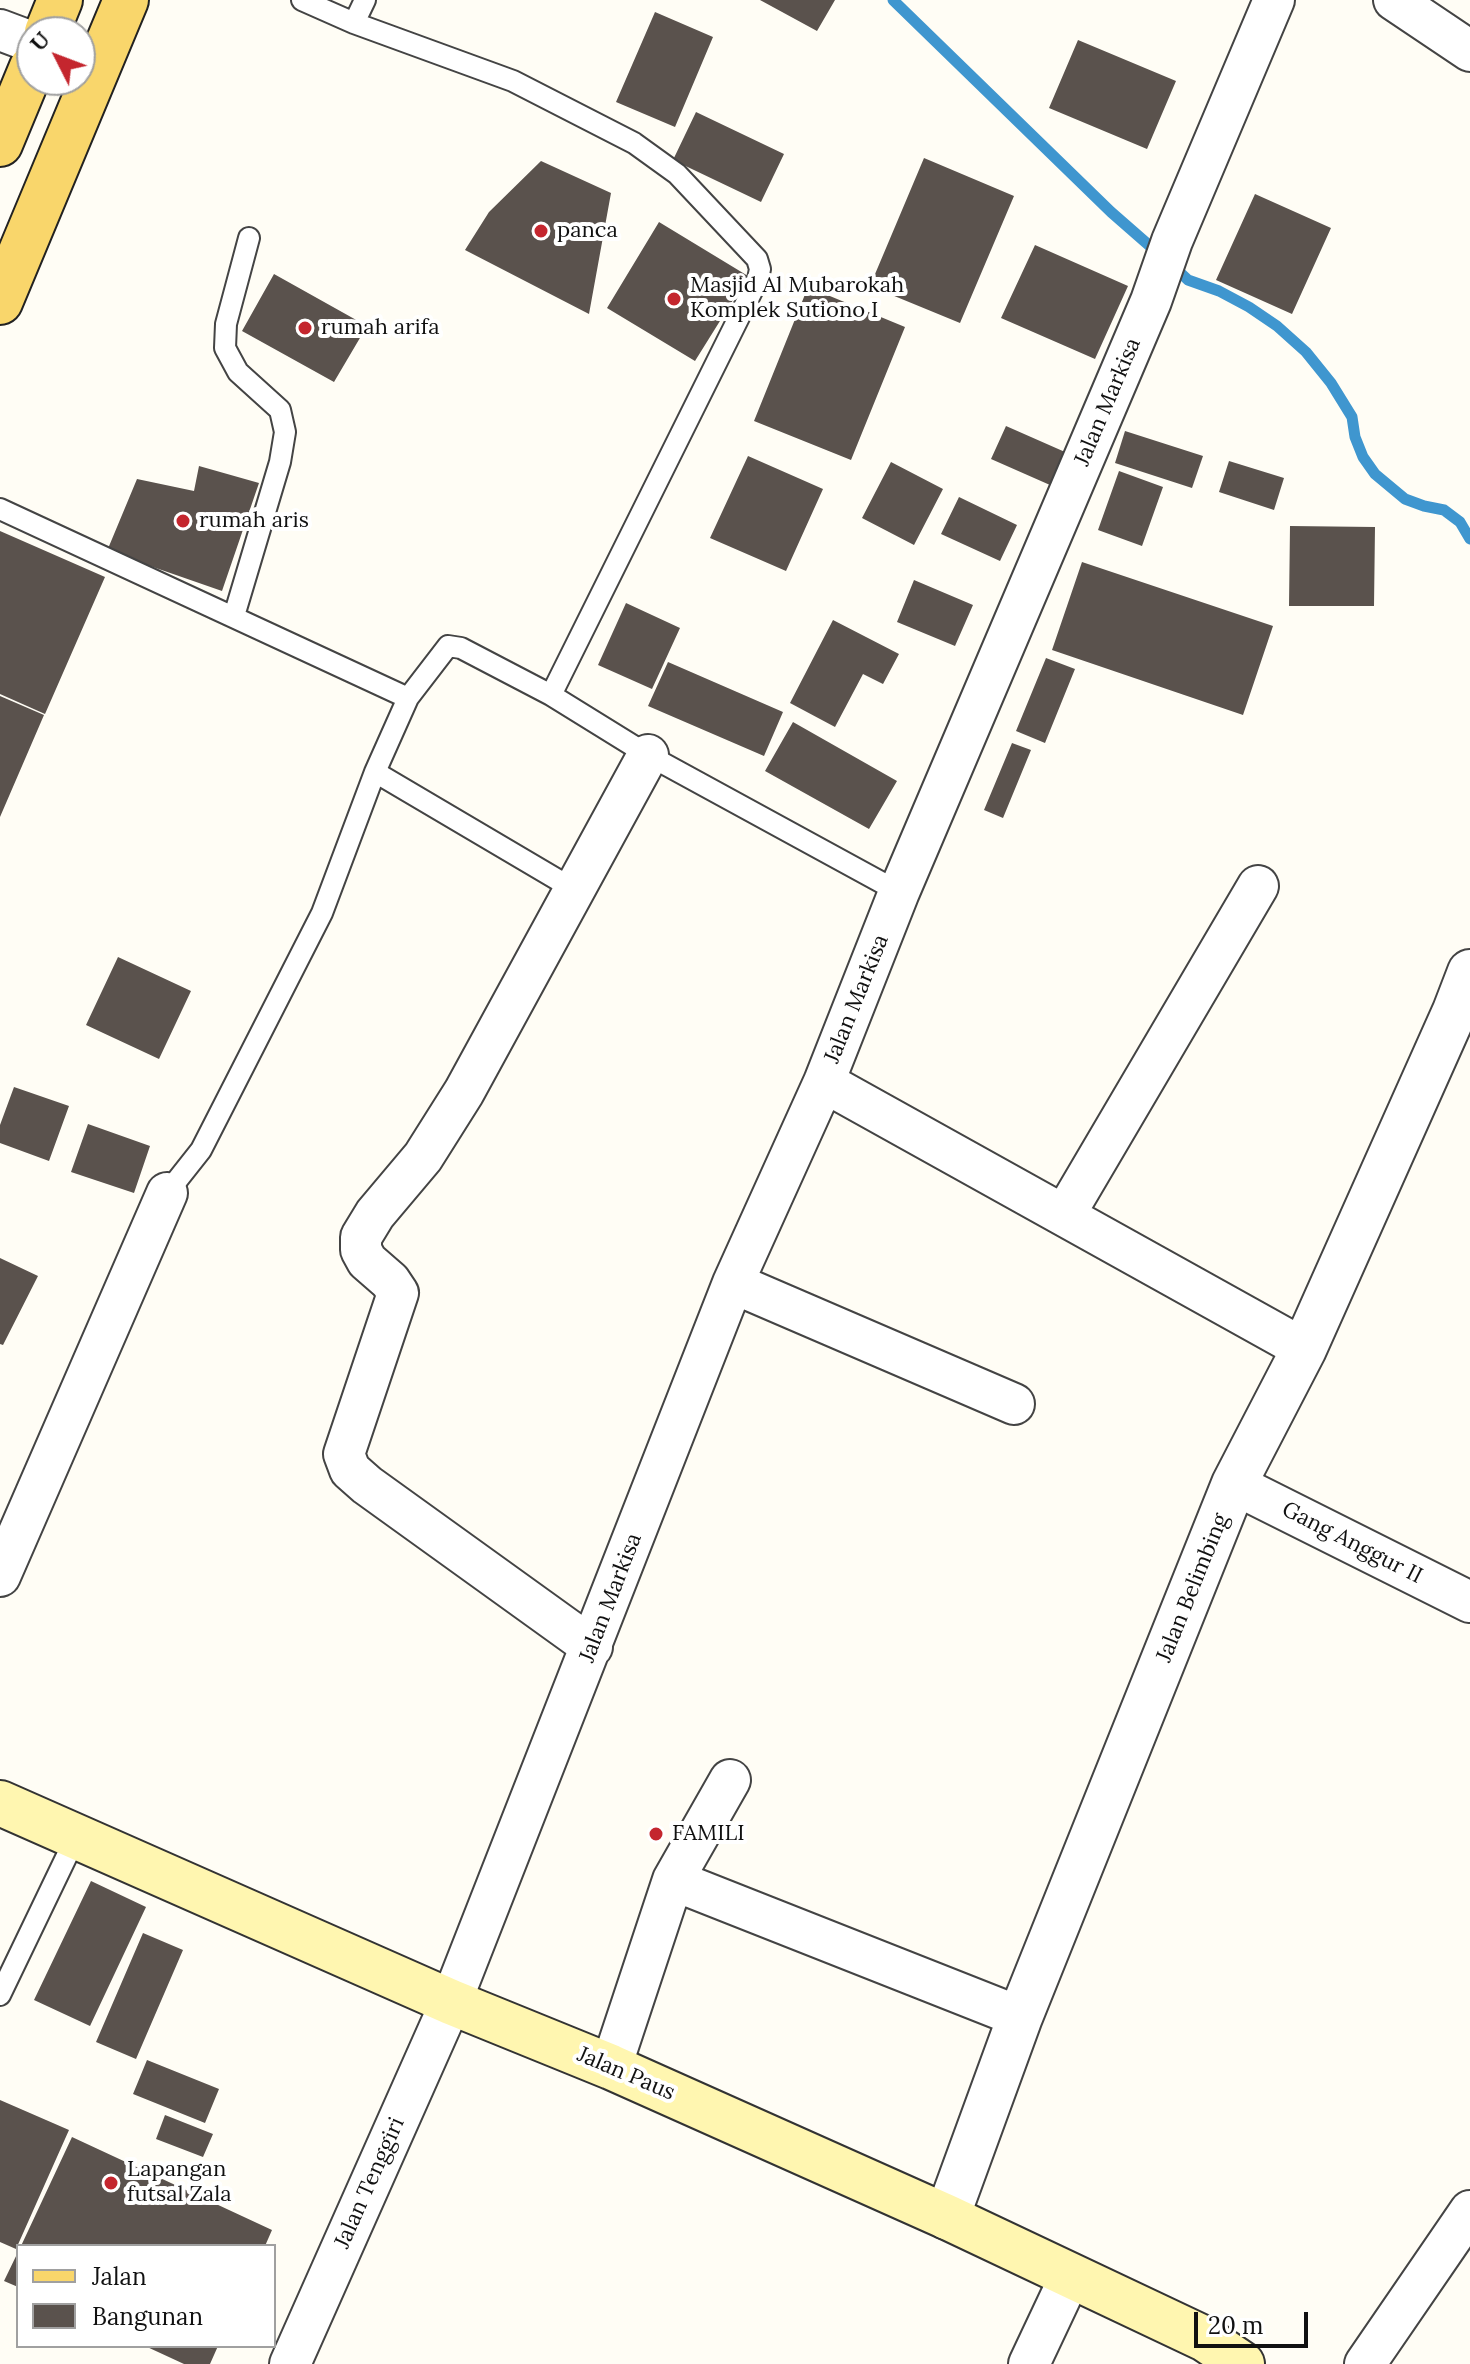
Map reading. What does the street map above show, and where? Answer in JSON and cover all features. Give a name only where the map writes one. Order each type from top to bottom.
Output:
[{"type":"main road","points":[[0,302],[126,0]]},
{"type":"main road","points":[[0,144],[20,96]]},
{"type":"main road","name":"Jalan Paus","points":[[0,1803],[75,1839],[451,2002],[611,2067],[947,2217],[1070,2277],[1200,2352],[1242,2364]]},
{"type":"street","name":"Jalan Markisa","points":[[451,2002],[733,1283],[824,1082],[899,892],[1151,301],[1172,241],[1274,0]]},
{"type":"street","points":[[1394,0],[1470,51]]},
{"type":"street","points":[[592,1647],[367,1485],[350,1470],[344,1454],[398,1293],[390,1281],[367,1261],[361,1250],[361,1237],[375,1214],[423,1157],[440,1131],[648,755]]},
{"type":"street","points":[[1065,1214],[1258,886]]},
{"type":"street","name":"Jalan Belimbing","points":[[947,2217],[1020,2017],[1234,1484],[1304,1349],[1465,1000]]},
{"type":"street","points":[[824,1082],[1304,1349]]},
{"type":"street","points":[[0,1576],[167,1193]]},
{"type":"street","points":[[733,1283],[1014,1404]]},
{"type":"street","name":"Gang Anggur II","points":[[1234,1484],[1470,1602]]},
{"type":"street","points":[[611,2067],[673,1880],[730,1780]]},
{"type":"street","points":[[673,1880],[1020,2017]]},
{"type":"street","name":"Jalan Tenggiri","points":[[290,2364],[451,2002]]},
{"type":"street","points":[[1365,2364],[1470,2211]]},
{"type":"street","points":[[1029,2364],[1070,2277]]},
{"type":"lane","points":[[302,0],[354,23],[513,81],[634,143],[677,174],[749,249],[760,269],[758,279],[551,695]]},
{"type":"lane","points":[[354,23],[365,0]]},
{"type":"lane","points":[[234,616],[280,462],[285,432],[280,410],[238,372],[225,348],[226,324],[249,238]]},
{"type":"lane","points":[[0,509],[408,698]]},
{"type":"lane","points":[[167,1193],[201,1150],[322,913],[375,772],[408,698],[448,646],[461,648],[551,695],[648,755],[899,892]]},
{"type":"lane","points":[[375,772],[575,890]]},
{"type":"lane","points":[[0,1995],[75,1839]]},
{"type":"building","points":[[760,0],[835,0],[817,31]]},
{"type":"building","points":[[655,12],[713,37],[675,127],[616,102]]},
{"type":"building","points":[[1078,40],[1176,81],[1147,149],[1049,108]]},
{"type":"building","points":[[696,112],[784,154],[761,202],[673,160]]},
{"type":"building","points":[[924,158],[1014,196],[960,323],[870,286]]},
{"type":"building","name":"panca","points":[[541,161],[611,193],[589,314],[465,250],[489,212]]},
{"type":"building","points":[[1255,194],[1331,228],[1292,314],[1216,280]]},
{"type":"building","points":[[659,222],[748,276],[695,361],[607,308]]},
{"type":"building","points":[[1035,245],[1128,286],[1095,359],[1001,318]]},
{"type":"building","name":"rumah arifa","points":[[274,274],[367,326],[334,382],[242,331]]},
{"type":"building","points":[[808,287],[905,327],[851,460],[754,421]]},
{"type":"building","points":[[1006,426],[1065,452],[1050,485],[991,459]]},
{"type":"building","points":[[1125,431],[1203,456],[1192,488],[1115,463]]},
{"type":"building","points":[[748,456],[823,489],[786,571],[710,538]]},
{"type":"building","points":[[1229,461],[1284,478],[1274,510],[1219,492]]},
{"type":"building","points":[[891,462],[943,489],[914,545],[862,518]]},
{"type":"building","name":"rumah aris","points":[[199,466],[259,483],[222,591],[107,551],[137,479],[194,491]]},
{"type":"building","points":[[1119,471],[1163,487],[1142,546],[1098,530]]},
{"type":"building","points":[[959,497],[1017,525],[1000,561],[941,534]]},
{"type":"building","points":[[1290,526],[1375,527],[1374,606],[1289,606]]},
{"type":"building","points":[[0,531],[105,577],[45,714],[0,694]]},
{"type":"building","points":[[1082,562],[1273,626],[1243,715],[1052,650]]},
{"type":"building","points":[[914,580],[973,605],[955,646],[897,622]]},
{"type":"building","points":[[626,603],[680,628],[652,689],[598,665]]},
{"type":"building","points":[[833,620],[899,654],[883,684],[863,674],[835,727],[790,703]]},
{"type":"building","points":[[1046,658],[1075,669],[1045,743],[1016,731]]},
{"type":"building","points":[[668,662],[783,712],[764,756],[648,706]]},
{"type":"building","points":[[0,696],[44,715],[0,817]]},
{"type":"building","points":[[793,722],[897,781],[869,829],[765,771]]},
{"type":"building","points":[[1012,743],[1031,750],[1003,818],[984,810]]},
{"type":"building","points":[[118,957],[191,991],[159,1059],[86,1025]]},
{"type":"building","points":[[14,1087],[69,1106],[49,1161],[0,1143],[0,1125]]},
{"type":"building","points":[[88,1124],[150,1146],[134,1193],[71,1172]]},
{"type":"building","points":[[0,1258],[38,1276],[3,1345],[0,1344]]},
{"type":"building","points":[[91,1881],[146,1907],[90,2026],[34,2000]]},
{"type":"building","points":[[143,1933],[183,1950],[136,2059],[96,2042]]},
{"type":"building","points":[[147,2060],[219,2089],[205,2123],[133,2094]]},
{"type":"building","points":[[0,2100],[69,2130],[16,2249],[0,2242]]},
{"type":"building","points":[[165,2115],[213,2134],[203,2157],[156,2139]]},
{"type":"building","name":"Lapangan futsal Zala","points":[[72,2137],[272,2230],[266,2244],[22,2244]]},
{"type":"building","points":[[16,2256],[16,2286],[4,2281]]},
{"type":"building","points":[[149,2348],[217,2348],[210,2364],[184,2364]]},
{"type":"waterway","points":[[893,0],[1111,212],[1159,254]]},
{"type":"waterway","points":[[1172,265],[1188,280],[1219,291],[1249,307],[1277,326],[1306,352],[1331,383],[1352,417],[1355,437],[1363,457],[1375,474],[1405,499],[1444,510],[1460,522],[1470,539]]},
{"type":"place","name":"panca","points":[[541,231]]},
{"type":"place","name":"Masjid Al Mubarokah Komplek Sutiono I","points":[[674,299]]},
{"type":"place","name":"rumah arifa","points":[[305,328]]},
{"type":"place","name":"rumah aris","points":[[183,521]]},
{"type":"place","name":"FAMILI","points":[[656,1834]]},
{"type":"place","name":"Lapangan futsal Zala","points":[[111,2183]]}]
